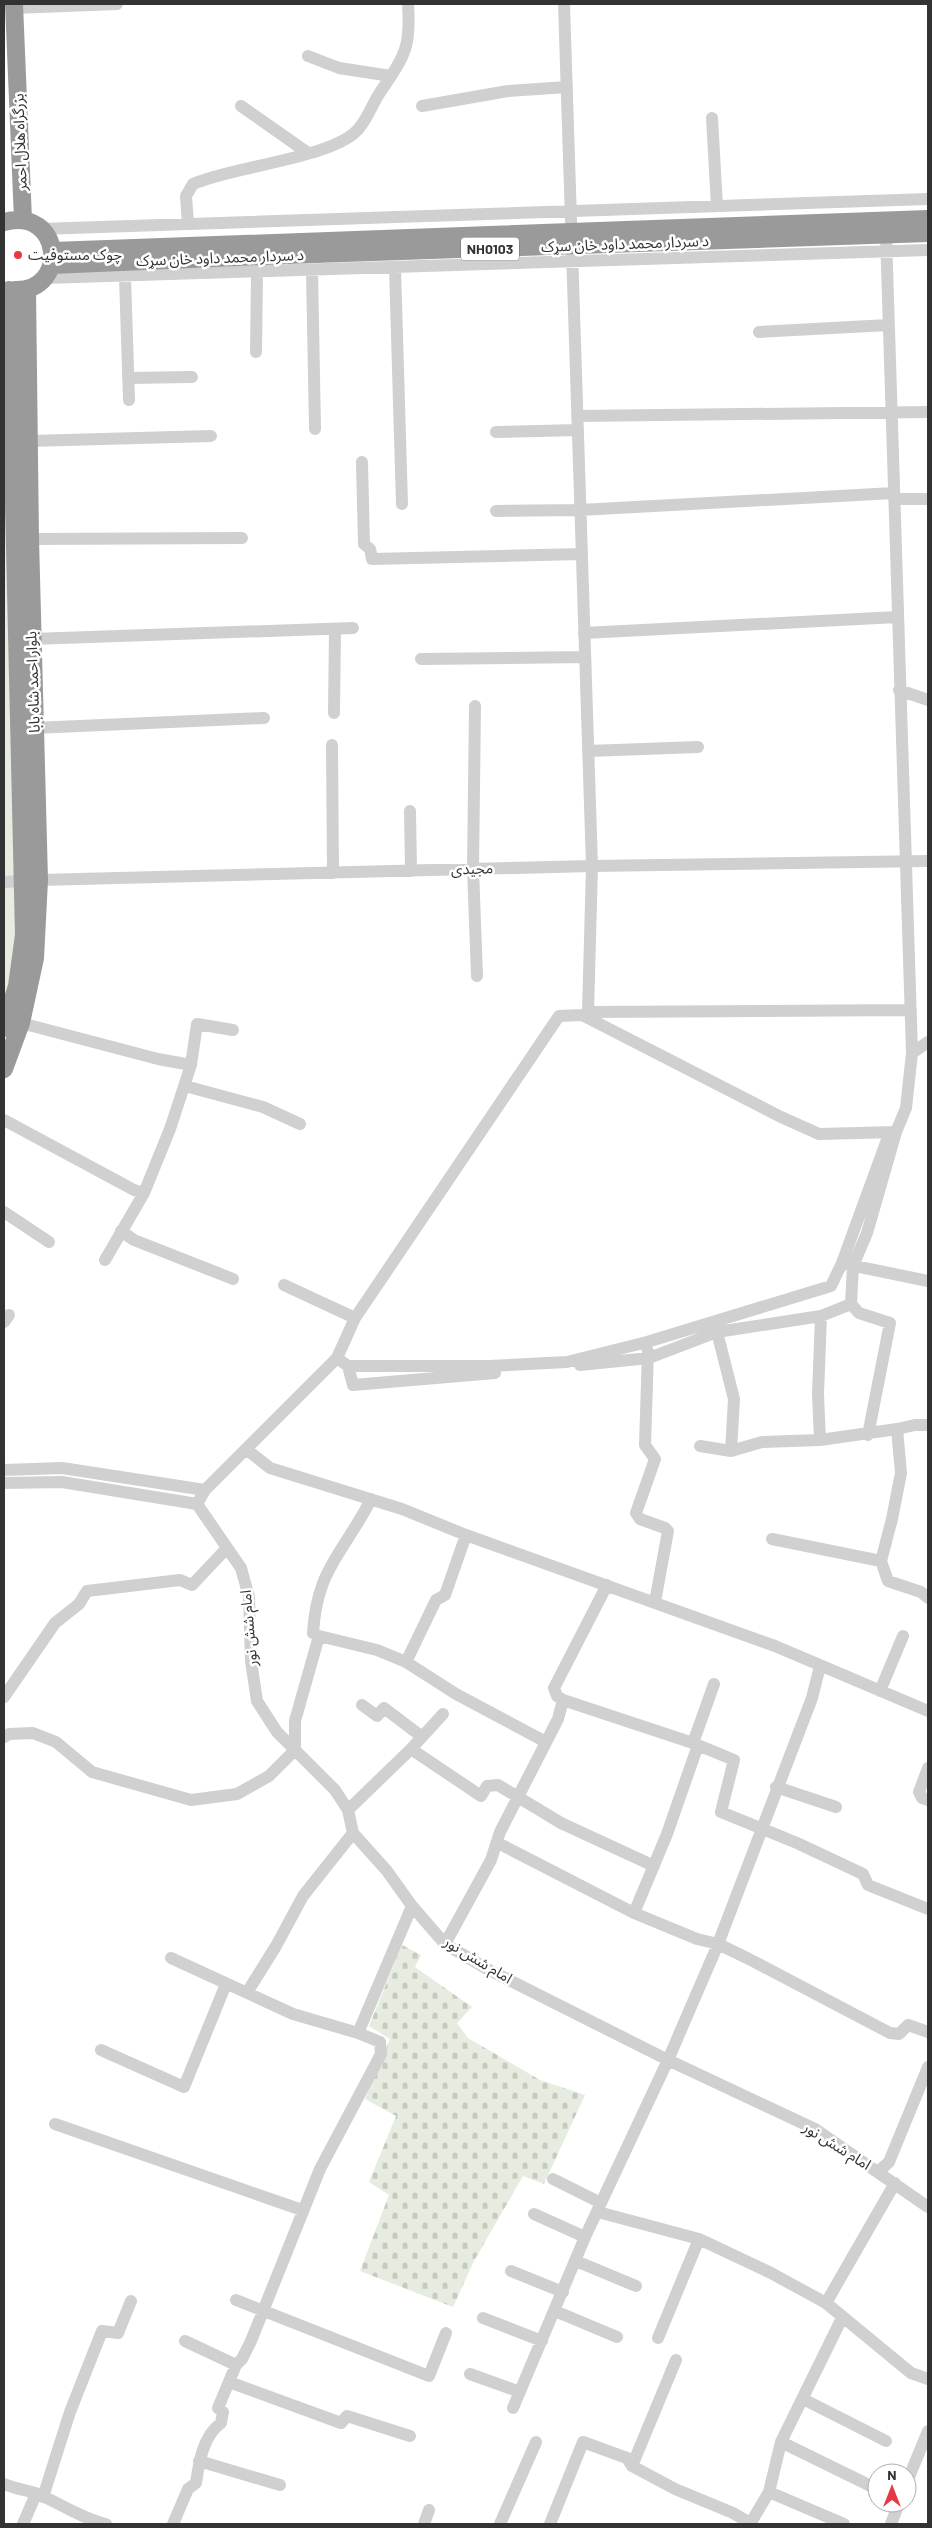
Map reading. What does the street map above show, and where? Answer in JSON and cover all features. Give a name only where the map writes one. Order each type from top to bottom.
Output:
[{"type":"highway","name":"بزرگراه هلال احمر","points":[[14,6],[23,220]]},
{"type":"highway","name":"د سردار محمد داود خان سړک","points":[[572,247],[928,218]]},
{"type":"highway","points":[[4,222],[23,220],[41,229],[48,237],[50,265],[27,289],[7,289]]},
{"type":"highway","name":"د سردار محمد داود خان سړک","points":[[50,265],[572,247],[886,243],[928,233]]},
{"type":"highway","name":"بلوار احمد شاه بابا","points":[[4,1069],[22,1023],[35,958],[7,289]]},
{"type":"highway","name":"بلوار احمد شاه بابا","points":[[4,1028],[22,958],[31,881],[34,728],[27,289]]},
{"type":"street","points":[[14,6],[117,4]]},
{"type":"street","points":[[188,224],[186,196],[193,184],[203,179],[338,145],[360,128],[405,54],[410,38],[408,4]]},
{"type":"street","points":[[564,4],[592,866],[585,1014]]},
{"type":"street","points":[[308,56],[340,68],[391,76]]},
{"type":"street","points":[[422,106],[508,91],[567,86]]},
{"type":"street","points":[[241,106],[308,153]]},
{"type":"street","points":[[712,118],[717,206]]},
{"type":"street","points":[[41,229],[928,199]]},
{"type":"street","points":[[886,243],[912,1053],[907,1114],[893,1132]]},
{"type":"street","name":"د سردار محمد داود خان سړک","points":[[886,243],[928,250]]},
{"type":"street","name":"د سردار محمد داود خان سړک","points":[[50,265],[125,277],[395,268],[572,247]]},
{"type":"street","points":[[395,268],[402,504]]},
{"type":"street","points":[[312,270],[315,429]]},
{"type":"street","points":[[256,352],[257,272]]},
{"type":"street","points":[[125,277],[129,400]]},
{"type":"street","points":[[759,332],[888,325]]},
{"type":"street","points":[[128,378],[192,377]]},
{"type":"street","points":[[578,416],[928,412]]},
{"type":"street","points":[[496,432],[578,430]]},
{"type":"street","points":[[29,441],[211,436]]},
{"type":"street","points":[[362,462],[364,544],[370,548],[372,558],[581,554]]},
{"type":"street","points":[[496,511],[580,510],[894,496],[928,499]]},
{"type":"street","points":[[30,539],[242,538]]},
{"type":"street","points":[[584,633],[897,617]]},
{"type":"street","points":[[32,639],[353,628]]},
{"type":"street","points":[[334,713],[335,630]]},
{"type":"street","points":[[421,659],[585,657]]},
{"type":"street","points":[[900,690],[928,700]]},
{"type":"street","points":[[475,706],[473,869],[477,976]]},
{"type":"street","points":[[34,728],[264,718]]},
{"type":"street","points":[[332,745],[333,873]]},
{"type":"street","points":[[588,751],[698,747]]},
{"type":"street","points":[[410,811],[411,871]]},
{"type":"street","name":"مجیدی","points":[[4,882],[592,866],[928,861]]},
{"type":"street","points":[[4,1483],[62,1482],[197,1504],[205,1490],[337,1358],[355,1318],[559,1016],[585,1014],[911,1010]]},
{"type":"street","points":[[585,1014],[781,1117],[819,1134],[893,1132]]},
{"type":"street","points":[[22,1023],[158,1059],[191,1065]]},
{"type":"street","points":[[105,1260],[144,1193],[170,1129],[191,1065],[197,1024],[233,1030]]},
{"type":"street","points":[[912,1053],[928,1042]]},
{"type":"street","points":[[337,1358],[348,1366],[489,1366],[567,1362],[647,1342],[831,1286],[867,1233],[893,1132],[910,1079]]},
{"type":"street","points":[[185,1086],[263,1107],[300,1124]]},
{"type":"street","points":[[4,1120],[134,1190],[144,1193]]},
{"type":"street","points":[[4,1212],[49,1242]]},
{"type":"street","points":[[121,1231],[134,1240],[233,1279]]},
{"type":"street","points":[[847,1264],[928,1281]]},
{"type":"street","points":[[847,1264],[851,1304],[859,1313],[890,1323],[868,1435]]},
{"type":"street","points":[[284,1285],[355,1318]]},
{"type":"street","points":[[348,1366],[353,1385],[649,1358],[717,1332],[821,1316],[851,1304]]},
{"type":"street","points":[[820,1440],[818,1394],[821,1316]]},
{"type":"street","points":[[717,1332],[734,1399],[731,1451]]},
{"type":"street","points":[[647,1342],[649,1358],[645,1445],[655,1459],[636,1513],[640,1519],[668,1531],[655,1602]]},
{"type":"street","points":[[700,1446],[731,1451],[762,1442],[820,1440],[868,1435],[915,1425],[928,1425]]},
{"type":"street","points":[[897,1429],[901,1459],[900,1473],[892,1519],[881,1561],[888,1581],[921,1592],[928,1598]]},
{"type":"street","points":[[246,1449],[270,1468],[435,1521],[466,1534],[775,1646],[928,1712]]},
{"type":"street","points":[[4,1470],[62,1468],[205,1490]]},
{"type":"street","points":[[371,1499],[362,1519],[323,1582],[314,1613],[313,1633],[376,1650],[406,1662],[456,1694],[546,1742]]},
{"type":"street","name":"امام شش نور","points":[[197,1504],[241,1568],[249,1597],[251,1661],[257,1701],[277,1732],[335,1790],[348,1810],[353,1833],[387,1871],[412,1906],[445,1944],[489,1970],[668,2060],[815,2129],[928,2207]]},
{"type":"street","points":[[406,1662],[436,1600],[445,1596],[466,1534]]},
{"type":"street","points":[[772,1539],[881,1561]]},
{"type":"street","points":[[4,1697],[55,1623],[79,1604],[87,1590],[180,1580],[192,1585],[227,1548]]},
{"type":"street","points":[[607,1585],[554,1688],[557,1696],[563,1700],[693,1743],[734,1760],[721,1812],[863,1874],[868,1885],[928,1909]]},
{"type":"street","points":[[4,1737],[9,1734],[33,1733],[56,1742],[92,1772],[191,1800],[237,1794],[269,1776],[295,1750],[295,1721],[319,1636]]},
{"type":"street","points":[[880,1691],[904,1636]]},
{"type":"street","points":[[513,2408],[585,2237],[668,2060],[718,1944],[776,1787],[812,1698],[820,1666]]},
{"type":"street","points":[[693,1743],[714,1684]]},
{"type":"street","points":[[445,1944],[491,1860],[500,1832],[558,1719],[563,1700]]},
{"type":"street","points":[[362,1705],[377,1716],[384,1708],[421,1736]]},
{"type":"street","points":[[348,1810],[412,1749],[421,1736],[443,1714]]},
{"type":"street","points":[[634,1913],[654,1866],[697,1748],[693,1743]]},
{"type":"street","points":[[412,1749],[481,1796],[487,1786],[498,1785],[561,1823],[654,1866]]},
{"type":"street","points":[[928,1768],[919,1796],[928,1800]]},
{"type":"street","points":[[776,1787],[836,1806]]},
{"type":"street","points":[[248,1991],[276,1946],[303,1896],[353,1833]]},
{"type":"street","points":[[498,1843],[634,1913],[697,1940],[718,1944],[890,2033],[899,2034],[908,2025],[928,2032]]},
{"type":"street","points":[[358,2033],[412,1906]]},
{"type":"street","points":[[171,1958],[226,1984],[248,1991],[293,2014],[358,2033],[380,2042],[381,2054],[320,2168],[263,2310],[242,2359],[236,2365],[218,2408],[223,2412],[221,2423],[213,2429],[199,2461],[196,2483],[188,2489],[173,2524]]},
{"type":"street","points":[[101,2050],[184,2087],[226,1984]]},
{"type":"street","points":[[878,2172],[889,2162],[928,2067]]},
{"type":"street","points":[[55,2124],[302,2210]]},
{"type":"street","points":[[553,2179],[599,2207],[699,2240],[771,2273],[826,2304],[911,2373],[927,2377]]},
{"type":"street","points":[[826,2304],[895,2184]]},
{"type":"street","points":[[534,2214],[585,2237]]},
{"type":"street","points":[[658,2338],[699,2240]]},
{"type":"street","points":[[576,2261],[636,2286]]},
{"type":"street","points":[[511,2271],[563,2292]]},
{"type":"street","points":[[236,2300],[429,2376],[446,2333]]},
{"type":"street","points":[[23,2524],[39,2495],[102,2331],[118,2333],[130,2302]]},
{"type":"street","points":[[555,2311],[617,2337]]},
{"type":"street","points":[[484,2318],[542,2341]]},
{"type":"street","points":[[550,2524],[583,2442],[627,2458],[632,2466],[675,2489],[733,2512],[750,2524],[769,2492],[781,2442],[842,2318]]},
{"type":"street","points":[[185,2341],[236,2365]]},
{"type":"street","points":[[632,2466],[676,2360]]},
{"type":"street","points":[[470,2374],[520,2392]]},
{"type":"street","points":[[229,2382],[341,2423],[347,2416],[410,2436]]},
{"type":"street","points":[[803,2399],[886,2441]]},
{"type":"street","points":[[915,2463],[928,2431]]},
{"type":"street","points":[[500,2524],[536,2442]]},
{"type":"street","points":[[781,2442],[867,2484]]},
{"type":"street","points":[[199,2461],[280,2485]]},
{"type":"street","points":[[4,2484],[20,2491],[39,2495],[85,2519],[106,2524]]},
{"type":"street","points":[[769,2492],[844,2524]]},
{"type":"street","points":[[424,2524],[430,2510]]},
{"type":"green space","points":[[4,388],[20,900],[4,1021]]},
{"type":"green space","points":[[402,1945],[421,1955],[415,1967],[472,2007],[457,2023],[468,2038],[540,2080],[585,2095],[544,2184],[523,2176],[474,2261],[453,2307],[360,2271],[389,2195],[369,2182],[396,2116],[365,2099],[390,2039],[369,2026]]},
{"type":"place","name":"چوک مستوفیت","points":[[18,255]]}]
